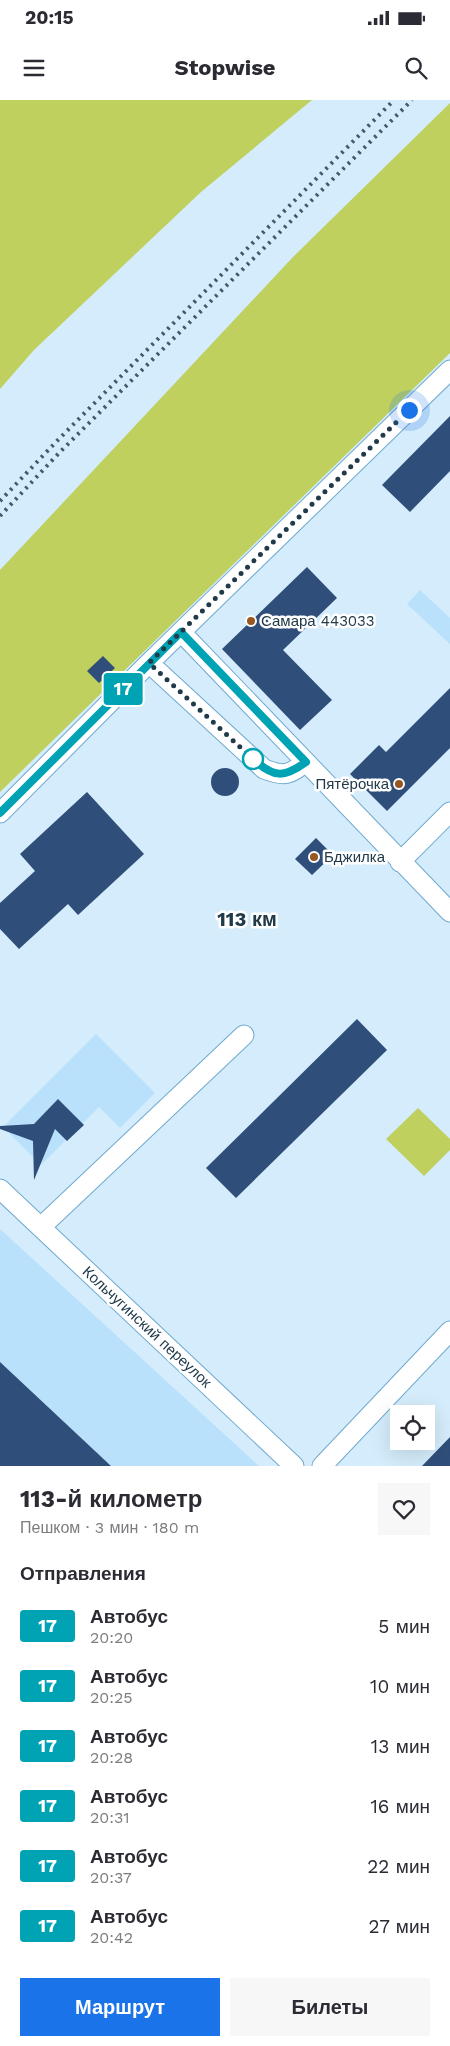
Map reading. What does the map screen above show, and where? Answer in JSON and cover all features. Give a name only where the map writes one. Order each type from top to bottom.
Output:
[{"type":"street","points":[[0,812],[149,663],[450,370]]},
{"type":"street","points":[[181,632],[450,912]]},
{"type":"street","points":[[149,663],[264,769],[279,775],[291,773],[306,762]]},
{"type":"street","points":[[400,862],[450,812]]},
{"type":"street","points":[[41,1227],[244,1035]]},
{"type":"street","name":"Кольчугинский переулок","points":[[0,1189],[294,1466]]},
{"type":"street","points":[[322,1466],[450,1331]]},
{"type":"shaded area","points":[[420,590],[450,618],[450,644],[407,604]]},
{"type":"shaded area","points":[[96,1034],[155,1093],[120,1128],[99,1107],[41,1165],[3,1127]]},
{"type":"shaded area","points":[[0,1229],[235,1444],[259,1466],[0,1466]]},
{"type":"green space","points":[[0,100],[312,100],[201,192],[34,350],[0,389]]},
{"type":"green space","points":[[450,103],[450,353],[0,792],[0,570],[293,257]]},
{"type":"green space","points":[[418,1108],[450,1139],[450,1150],[424,1176],[386,1139]]},
{"type":"building","points":[[450,416],[450,471],[410,512],[382,485]]},
{"type":"building","points":[[307,567],[337,598],[283,650],[332,700],[300,730],[222,649]]},
{"type":"building","points":[[103,656],[115,668],[99,683],[87,671]]},
{"type":"building","points":[[450,688],[450,748],[387,811],[350,774],[379,745],[386,752]]},
{"type":"building","points":[[225,768],[235,772],[239,782],[235,792],[225,796],[215,792],[211,782],[215,772]]},
{"type":"building","points":[[87,792],[144,854],[78,915],[68,904],[19,949],[0,929],[0,903],[35,871],[20,854]]},
{"type":"building","name":"Бджилка","points":[[316,838],[333,855],[312,875],[295,859]]},
{"type":"building","points":[[357,1019],[387,1050],[236,1198],[206,1168]]},
{"type":"building","points":[[58,1099],[84,1125],[67,1141],[55,1129],[34,1180],[33,1141],[0,1129],[0,1126],[34,1124]]},
{"type":"building","points":[[0,1362],[111,1466],[0,1466]]},
{"type":"building","points":[[450,1437],[450,1466],[422,1466]]},
{"type":"railway","points":[[0,501],[394,100]]},
{"type":"railway","points":[[0,516],[60,452],[412,100]]},
{"type":"bus line","name":"17","points":[[0,813],[181,632],[306,762],[291,773],[279,775],[264,769],[253,759]]},
{"type":"place","name":"Самара 443033","points":[[251,621]]},
{"type":"place","name":"Пятёрочка","points":[[399,784]]},
{"type":"place","name":"Бджилка","points":[[314,857]]},
{"type":"district","name":"113 км","points":[[247,919]]},
{"type":"route","points":[[253,759],[149,663],[409,410]]}]
